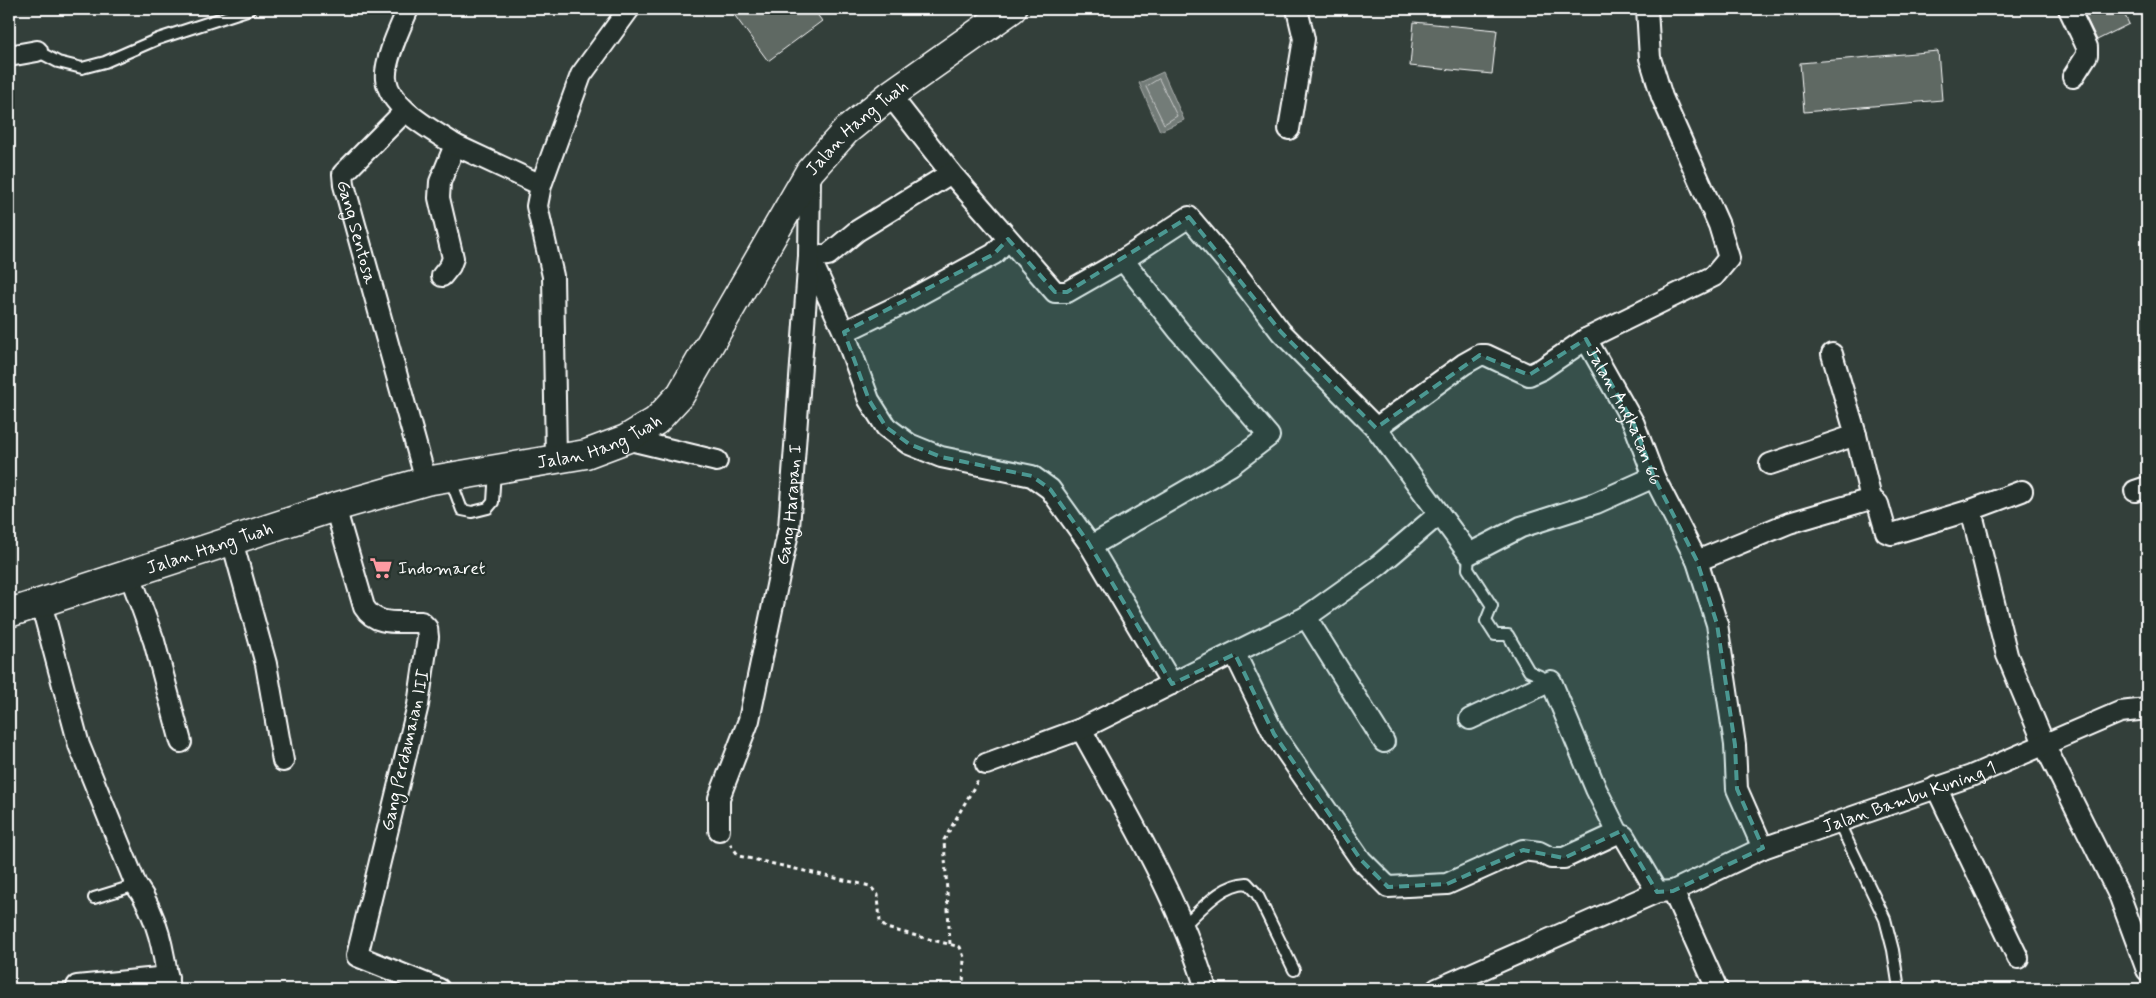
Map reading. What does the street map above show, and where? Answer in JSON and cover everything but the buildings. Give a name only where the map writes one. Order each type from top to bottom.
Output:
[{"type":"main road","name":"Jalan Hang Tuah","points":[[9,612],[335,508],[438,479],[586,454],[626,439],[656,421],[682,394],[810,171],[846,131],[890,95],[1012,9]]},
{"type":"street","points":[[408,9],[386,70],[386,81],[405,112],[455,144],[541,185]]},
{"type":"street","points":[[556,459],[553,276],[537,206],[541,185],[581,75],[629,9]]},
{"type":"street","points":[[1290,130],[1304,39],[1297,9]]},
{"type":"street","name":"Jalan Angkatan 66","points":[[1647,9],[1650,58],[1662,97],[1718,225],[1729,258],[1714,276],[1586,339],[1634,424],[1654,477],[1697,561],[1717,624],[1735,745],[1737,789],[1763,848]]},
{"type":"street","points":[[2069,9],[2087,47],[2088,55],[2073,77]]},
{"type":"street","points":[[9,56],[37,51]]},
{"type":"street","points":[[890,95],[951,173],[1055,292],[1068,292],[1123,260],[1189,217],[1233,269],[1281,332],[1376,428],[1469,554],[1521,527],[1596,503],[1654,477]]},
{"type":"street","name":"Gang Sentosa","points":[[405,112],[350,166],[343,174],[343,180],[438,479]]},
{"type":"street","points":[[442,276],[450,266],[452,258],[439,198],[440,182],[455,144]]},
{"type":"street","name":"Gang Harapan I","points":[[719,830],[719,798],[749,720],[789,528],[809,256],[810,171]]},
{"type":"street","points":[[951,173],[857,231],[828,255],[809,256],[844,332],[869,400],[886,427],[909,444],[941,457],[1032,476],[1050,489],[1091,546],[1172,684]]},
{"type":"street","points":[[844,332],[906,302],[994,254],[1008,239]]},
{"type":"street","points":[[1091,546],[1231,465],[1268,436],[1179,331],[1123,260]]},
{"type":"street","points":[[1376,428],[1464,364],[1480,355],[1486,355],[1529,374],[1542,369],[1586,339]]},
{"type":"street","points":[[1832,354],[1856,436],[1871,499],[1878,504],[1886,532],[1892,534],[1971,510],[2022,491]]},
{"type":"street","points":[[1770,464],[1856,436]]},
{"type":"street","points":[[626,439],[717,461]]},
{"type":"street","points":[[1697,561],[1789,523],[1871,499]]},
{"type":"street","name":"Gang Perdamaian III","points":[[335,508],[364,607],[369,615],[376,620],[421,622],[427,628],[428,637],[418,705],[357,956],[439,989]]},
{"type":"street","points":[[1971,510],[2007,655],[2045,746],[2120,897],[2147,970]]},
{"type":"street","points":[[986,764],[1081,729],[1306,617],[1379,565],[1439,514]]},
{"type":"street","points":[[232,541],[266,664],[283,761]]},
{"type":"street","points":[[130,574],[154,641],[181,742]]},
{"type":"street","points":[[40,603],[79,745],[136,885],[146,899],[159,931],[168,983],[78,986]]},
{"type":"street","points":[[1306,617],[1373,721],[1384,742]]},
{"type":"street","points":[[1235,654],[1274,734],[1361,860],[1388,887],[1447,884],[1523,850],[1539,852],[1551,858],[1564,858],[1618,833]]},
{"type":"street","points":[[1470,719],[1550,681],[1596,789],[1618,833],[1624,836],[1665,891],[1717,989]]},
{"type":"street","name":"Jalan Bambu Kuning 1","points":[[1437,989],[1763,848],[2045,746],[2120,712],[2147,709]]},
{"type":"street","points":[[1081,729],[1137,830],[1184,926],[1206,989]]},
{"type":"street","points":[[1936,787],[2018,958]]},
{"type":"lane","points":[[37,51],[58,62],[82,68],[105,62],[158,39],[250,9]]},
{"type":"lane","points":[[438,479],[462,510],[472,512],[488,508],[493,502],[495,469]]},
{"type":"lane","points":[[1469,554],[1468,569],[1492,606],[1486,622],[1495,635],[1508,634],[1529,671],[1550,681]]},
{"type":"lane","points":[[1838,821],[1885,919],[1893,950],[1899,989]]},
{"type":"lane","points":[[1184,926],[1220,893],[1236,884],[1247,884],[1257,894],[1294,970]]},
{"type":"lane","points":[[94,898],[136,885]]},
{"type":"path","points":[[950,944],[944,840],[986,764]]},
{"type":"path","points":[[719,830],[739,856],[870,886],[878,894],[880,922],[886,928],[960,947],[964,957],[963,987],[976,989]]},
{"type":"highlighted area","points":[[1189,217],[1281,332],[1376,428],[1480,355],[1529,375],[1586,339],[1634,424],[1654,477],[1697,561],[1717,624],[1735,745],[1737,789],[1763,848],[1673,891],[1657,892],[1621,831],[1564,858],[1523,850],[1447,884],[1388,887],[1361,860],[1274,734],[1235,654],[1172,684],[1088,542],[1050,489],[1032,476],[941,457],[909,444],[886,427],[869,400],[844,332],[994,254],[1008,239],[1055,292],[1067,292]]},
{"type":"water","points":[[1163,72],[1184,120],[1160,131],[1139,83]]},
{"type":"place","name":"Indomaret","points":[[381,568]]}]
